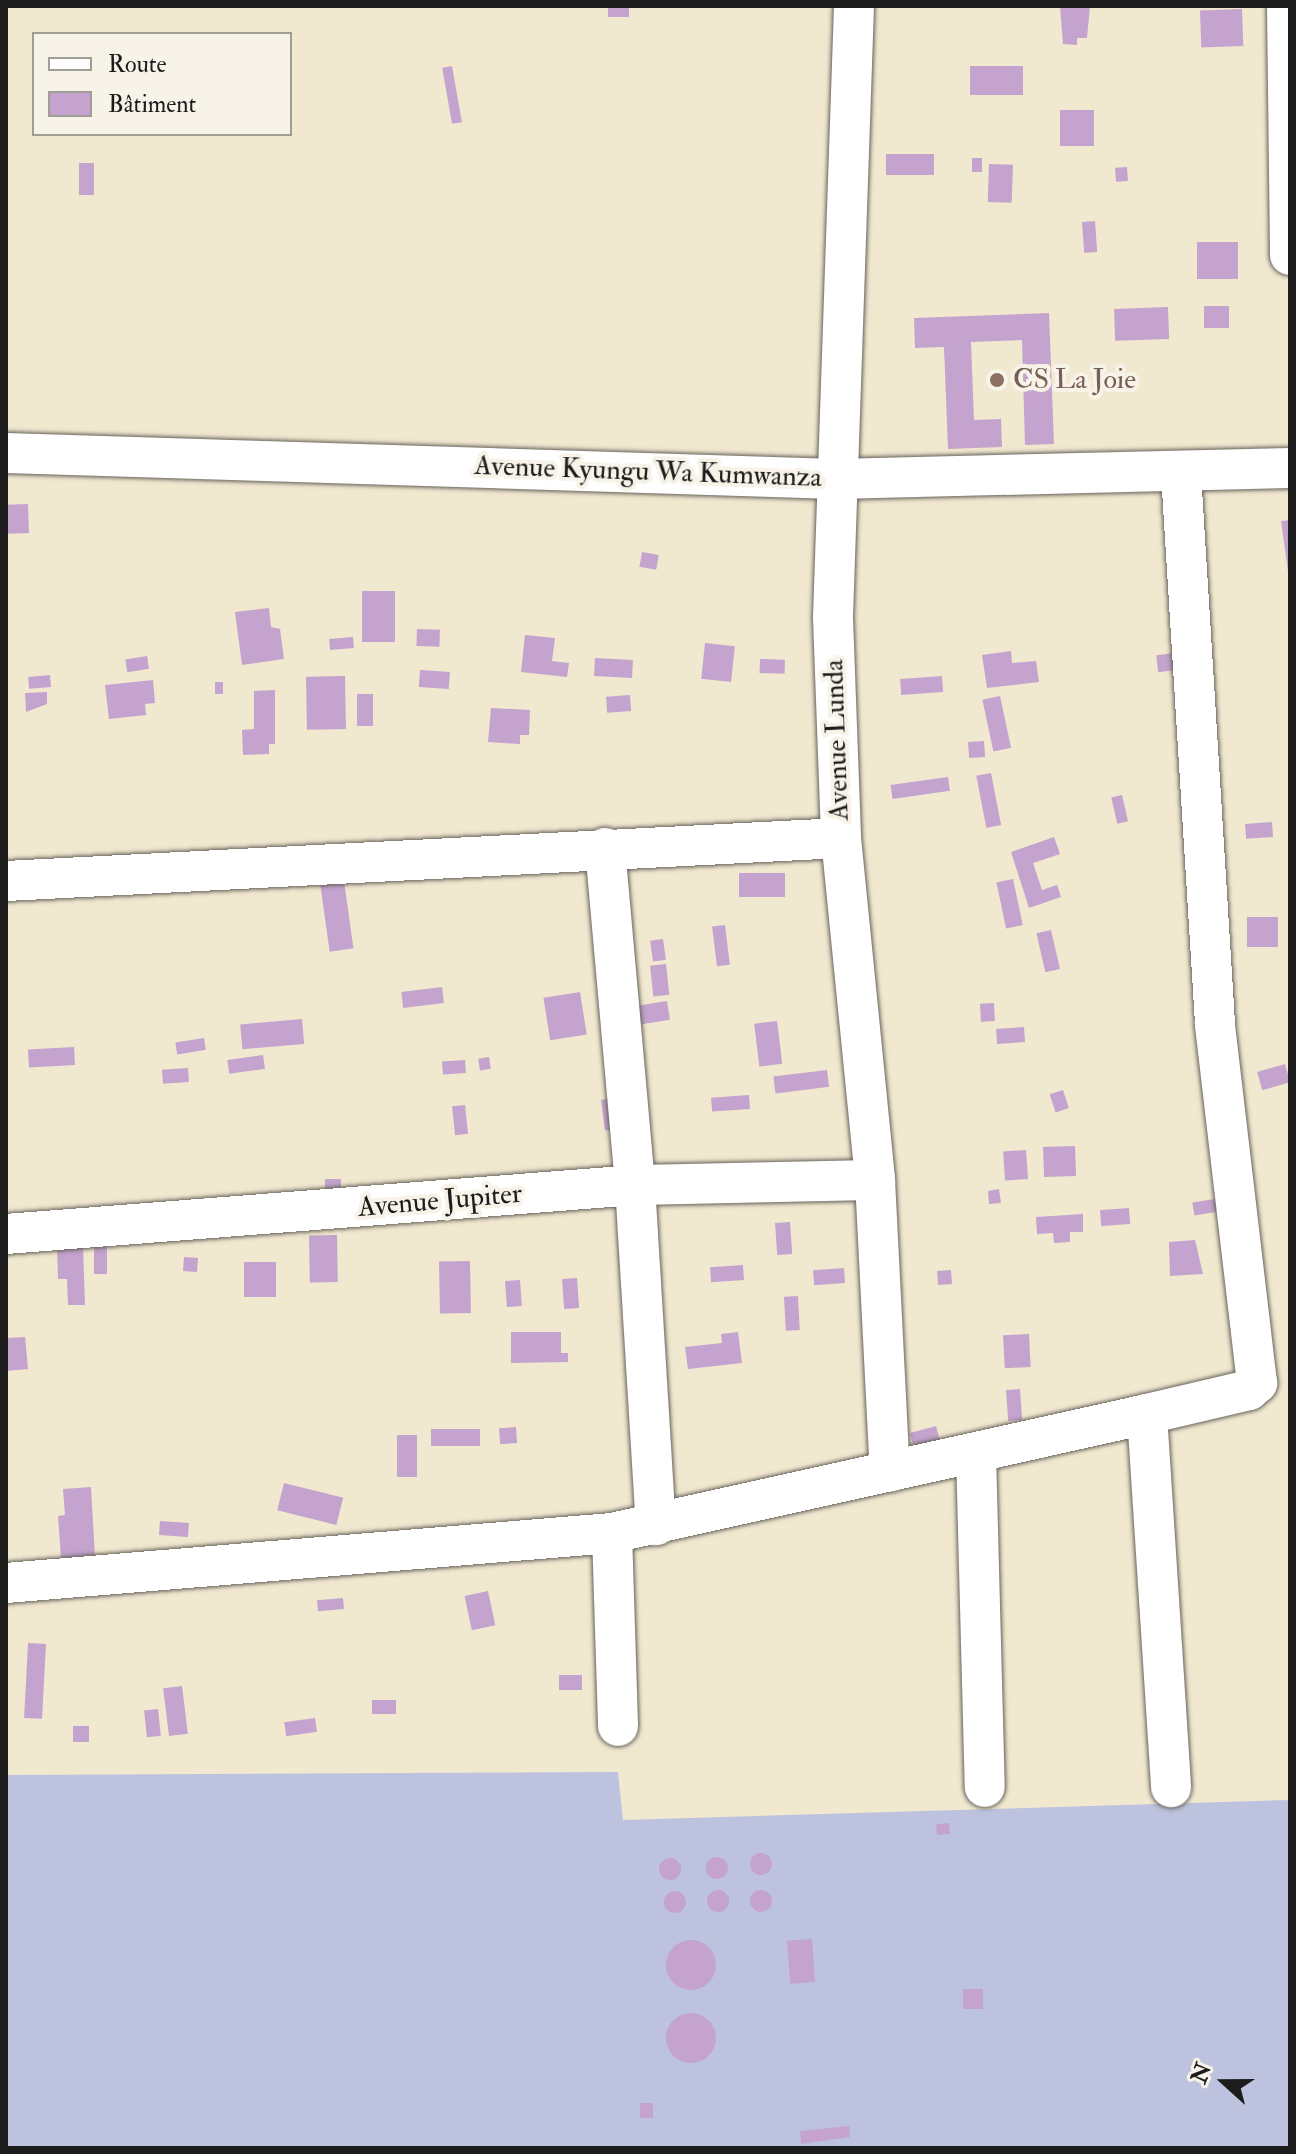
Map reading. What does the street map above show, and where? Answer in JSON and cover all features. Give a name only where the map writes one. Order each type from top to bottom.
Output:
[{"type":"street","name":"Avenue Lunda","points":[[854,6],[845,371],[836,479],[833,618],[841,838],[875,1180],[890,1472]]},
{"type":"street","points":[[1287,6],[1290,255]]},
{"type":"street","name":"Avenue Kyungu Wa Kumwanza","points":[[6,453],[836,479],[1290,468]]},
{"type":"street","points":[[6,1583],[612,1533],[1249,1390],[1258,1373],[1215,1023],[1181,473]]},
{"type":"street","points":[[6,881],[841,838]]},
{"type":"street","points":[[605,848],[635,1185],[656,1525]]},
{"type":"street","name":"Avenue Jupiter","points":[[6,1234],[635,1185],[875,1180]]},
{"type":"street","points":[[1147,1414],[1171,1787]]},
{"type":"street","points":[[976,1453],[985,1787]]},
{"type":"street","points":[[612,1533],[618,1726]]},
{"type":"shaded area","points":[[618,1772],[623,1820],[1290,1800],[1290,2148],[6,2148],[6,1775]]},
{"type":"building","points":[[608,6],[629,6],[629,17],[608,17]]},
{"type":"building","points":[[1060,6],[1090,6],[1087,38],[1077,38],[1077,45],[1063,44]]},
{"type":"building","points":[[1242,9],[1243,46],[1201,47],[1200,10]]},
{"type":"building","points":[[452,66],[462,122],[452,124],[442,68]]},
{"type":"building","points":[[970,66],[1023,66],[1023,95],[970,95]]},
{"type":"building","points":[[1060,110],[1094,110],[1094,146],[1060,146]]},
{"type":"building","points":[[886,154],[934,154],[934,175],[886,175]]},
{"type":"building","points":[[972,158],[982,158],[982,172],[972,172]]},
{"type":"building","points":[[79,163],[94,163],[94,195],[79,195]]},
{"type":"building","points":[[989,164],[1013,165],[1012,203],[988,202]]},
{"type":"building","points":[[1127,167],[1128,181],[1116,182],[1115,168]]},
{"type":"building","points":[[1095,221],[1097,252],[1084,253],[1082,222]]},
{"type":"building","points":[[1197,242],[1238,242],[1238,279],[1197,279]]},
{"type":"building","points":[[1204,306],[1229,306],[1229,328],[1204,328]]},
{"type":"building","points":[[1168,307],[1169,339],[1115,341],[1114,309]]},
{"type":"building","points":[[1049,313],[1054,444],[1025,445],[1022,340],[971,342],[974,420],[1001,419],[1002,447],[948,449],[944,347],[915,348],[914,318]]},
{"type":"building","points":[[28,504],[29,533],[7,534],[6,505]]},
{"type":"building","points":[[1290,520],[1290,571],[1288,571],[1281,521]]},
{"type":"building","points":[[642,552],[659,555],[656,570],[639,567]]},
{"type":"building","points":[[362,591],[395,591],[395,642],[362,642]]},
{"type":"building","points":[[269,608],[271,627],[280,629],[284,659],[242,665],[235,612]]},
{"type":"building","points":[[417,629],[440,630],[439,647],[416,646]]},
{"type":"building","points":[[525,635],[555,638],[552,661],[569,663],[567,677],[521,672]]},
{"type":"building","points":[[353,637],[354,648],[330,650],[329,639]]},
{"type":"building","points":[[705,643],[735,646],[731,682],[701,679]]},
{"type":"building","points":[[1011,651],[1012,663],[1036,661],[1039,682],[987,688],[982,655]]},
{"type":"building","points":[[1183,652],[1185,669],[1158,672],[1156,655]]},
{"type":"building","points":[[147,656],[149,669],[127,672],[125,659]]},
{"type":"building","points":[[595,658],[633,660],[632,678],[594,676]]},
{"type":"building","points":[[760,659],[785,660],[784,674],[760,673]]},
{"type":"building","points":[[420,670],[450,672],[449,689],[419,687]]},
{"type":"building","points":[[50,675],[51,687],[29,689],[28,677]]},
{"type":"building","points":[[345,676],[346,729],[307,730],[306,677]]},
{"type":"building","points":[[942,676],[943,692],[901,695],[900,679]]},
{"type":"building","points":[[153,680],[155,703],[145,704],[146,715],[109,719],[105,685]]},
{"type":"building","points":[[215,682],[223,682],[223,694],[215,694]]},
{"type":"building","points":[[275,690],[275,744],[269,744],[269,754],[243,755],[242,730],[254,729],[254,691]]},
{"type":"building","points":[[47,692],[47,704],[26,712],[25,693]]},
{"type":"building","points":[[357,694],[373,694],[373,726],[357,726]]},
{"type":"building","points":[[630,695],[631,711],[607,713],[606,697]]},
{"type":"building","points":[[1000,696],[1011,748],[993,752],[982,700]]},
{"type":"building","points":[[491,708],[530,710],[529,735],[520,735],[520,744],[488,742]]},
{"type":"building","points":[[984,741],[985,757],[969,758],[968,742]]},
{"type":"building","points":[[991,773],[1001,825],[986,828],[976,776]]},
{"type":"building","points":[[948,777],[950,791],[893,799],[891,785]]},
{"type":"building","points":[[1122,795],[1128,821],[1117,824],[1111,797]]},
{"type":"building","points":[[1272,822],[1273,837],[1246,839],[1245,824]]},
{"type":"building","points":[[1054,837],[1060,854],[1033,863],[1042,890],[1057,885],[1061,897],[1029,908],[1011,852]]},
{"type":"building","points":[[739,873],[785,873],[785,897],[739,897]]},
{"type":"building","points":[[1013,879],[1023,925],[1006,929],[996,883]]},
{"type":"building","points":[[344,881],[353,948],[330,952],[320,884]]},
{"type":"building","points":[[1247,917],[1278,917],[1278,947],[1247,947]]},
{"type":"building","points":[[725,925],[730,965],[717,966],[712,927]]},
{"type":"building","points":[[1051,930],[1060,969],[1045,972],[1036,933]]},
{"type":"building","points":[[663,939],[666,960],[653,962],[650,941]]},
{"type":"building","points":[[666,964],[669,995],[653,997],[650,966]]},
{"type":"building","points":[[442,987],[444,1003],[403,1008],[401,992]]},
{"type":"building","points":[[580,992],[587,1034],[550,1040],[543,998]]},
{"type":"building","points":[[667,1001],[670,1020],[632,1026],[629,1007]]},
{"type":"building","points":[[994,1003],[995,1021],[981,1022],[980,1004]]},
{"type":"building","points":[[302,1019],[304,1044],[242,1049],[240,1024]]},
{"type":"building","points":[[777,1021],[782,1064],[759,1066],[754,1024]]},
{"type":"building","points":[[1024,1027],[1025,1042],[997,1044],[996,1029]]},
{"type":"building","points":[[204,1038],[206,1050],[177,1054],[175,1043]]},
{"type":"building","points":[[74,1047],[75,1065],[29,1067],[28,1049]]},
{"type":"building","points":[[263,1055],[265,1069],[229,1074],[227,1060]]},
{"type":"building","points":[[489,1057],[491,1069],[480,1071],[478,1059]]},
{"type":"building","points":[[465,1060],[466,1073],[443,1075],[442,1062]]},
{"type":"building","points":[[1285,1064],[1290,1082],[1262,1090],[1257,1072]]},
{"type":"building","points":[[188,1068],[189,1082],[163,1084],[162,1070]]},
{"type":"building","points":[[827,1070],[829,1087],[775,1093],[773,1077]]},
{"type":"building","points":[[1063,1090],[1069,1108],[1056,1112],[1050,1094]]},
{"type":"building","points":[[749,1095],[750,1109],[712,1112],[711,1098]]},
{"type":"building","points":[[615,1098],[619,1129],[605,1130],[601,1100]]},
{"type":"building","points":[[465,1105],[468,1134],[455,1135],[452,1106]]},
{"type":"building","points":[[1075,1146],[1076,1176],[1044,1177],[1043,1147]]},
{"type":"building","points":[[1026,1150],[1028,1179],[1005,1181],[1003,1152]]},
{"type":"building","points":[[325,1179],[341,1179],[341,1198],[325,1198]]},
{"type":"building","points":[[999,1189],[1001,1203],[989,1204],[988,1191]]},
{"type":"building","points":[[1221,1198],[1223,1211],[1194,1215],[1192,1203]]},
{"type":"building","points":[[1129,1208],[1130,1224],[1101,1226],[1100,1210]]},
{"type":"building","points":[[1083,1214],[1083,1232],[1070,1232],[1070,1242],[1054,1243],[1053,1233],[1037,1234],[1036,1217]]},
{"type":"building","points":[[790,1222],[792,1254],[777,1255],[775,1223]]},
{"type":"building","points":[[309,1235],[337,1235],[338,1282],[310,1282]]},
{"type":"building","points":[[1195,1240],[1203,1274],[1170,1276],[1169,1242]]},
{"type":"building","points":[[83,1246],[85,1305],[68,1305],[67,1279],[58,1279],[57,1248]]},
{"type":"building","points":[[94,1247],[107,1247],[107,1274],[94,1274]]},
{"type":"building","points":[[184,1257],[198,1258],[197,1272],[183,1271]]},
{"type":"building","points":[[470,1261],[471,1313],[440,1314],[439,1262]]},
{"type":"building","points":[[244,1262],[276,1262],[276,1297],[244,1297]]},
{"type":"building","points":[[743,1265],[744,1280],[711,1282],[710,1267]]},
{"type":"building","points":[[844,1268],[845,1283],[814,1285],[813,1270]]},
{"type":"building","points":[[951,1270],[952,1284],[938,1285],[937,1271]]},
{"type":"building","points":[[577,1278],[579,1308],[564,1309],[562,1279]]},
{"type":"building","points":[[520,1280],[522,1306],[507,1307],[505,1281]]},
{"type":"building","points":[[798,1296],[800,1330],[786,1331],[784,1297]]},
{"type":"building","points":[[511,1332],[561,1332],[561,1353],[568,1353],[568,1362],[511,1363]]},
{"type":"building","points":[[738,1332],[742,1363],[688,1369],[685,1347],[722,1343],[721,1334]]},
{"type":"building","points":[[1029,1334],[1031,1367],[1005,1368],[1003,1335]]},
{"type":"building","points":[[25,1337],[28,1369],[6,1371],[6,1338]]},
{"type":"building","points":[[1020,1389],[1022,1420],[1008,1421],[1006,1390]]},
{"type":"building","points":[[936,1426],[942,1448],[916,1455],[910,1433]]},
{"type":"building","points":[[516,1427],[517,1443],[500,1444],[499,1428]]},
{"type":"building","points":[[431,1429],[480,1429],[480,1446],[431,1446]]},
{"type":"building","points":[[397,1435],[417,1435],[417,1477],[397,1477]]},
{"type":"building","points":[[284,1483],[343,1498],[336,1525],[277,1510]]},
{"type":"building","points":[[91,1487],[95,1557],[61,1559],[58,1516],[65,1515],[63,1489]]},
{"type":"building","points":[[160,1521],[189,1523],[188,1537],[159,1535]]},
{"type":"building","points":[[488,1591],[495,1625],[472,1630],[465,1596]]},
{"type":"building","points":[[343,1598],[344,1609],[318,1611],[317,1600]]},
{"type":"building","points":[[28,1643],[46,1644],[42,1719],[24,1718]]},
{"type":"building","points":[[559,1675],[582,1675],[582,1690],[559,1690]]},
{"type":"building","points":[[182,1686],[188,1734],[169,1736],[163,1688]]},
{"type":"building","points":[[372,1700],[396,1700],[396,1714],[372,1714]]},
{"type":"building","points":[[158,1709],[161,1736],[147,1737],[144,1710]]},
{"type":"building","points":[[315,1718],[317,1732],[286,1736],[284,1722]]},
{"type":"building","points":[[73,1726],[89,1726],[89,1742],[73,1742]]},
{"type":"building","points":[[949,1823],[950,1834],[937,1835],[936,1824]]},
{"type":"building","points":[[761,1853],[769,1856],[772,1864],[769,1872],[761,1875],[753,1872],[750,1864],[753,1856]]},
{"type":"building","points":[[717,1857],[725,1860],[728,1868],[725,1876],[717,1879],[709,1876],[706,1868],[709,1860]]},
{"type":"building","points":[[670,1858],[678,1861],[681,1869],[678,1877],[670,1880],[662,1877],[659,1869],[662,1861]]},
{"type":"building","points":[[718,1890],[726,1893],[729,1901],[726,1909],[718,1912],[710,1909],[707,1901],[710,1893]]},
{"type":"building","points":[[761,1890],[769,1893],[772,1901],[769,1909],[761,1912],[753,1909],[750,1901],[753,1893]]},
{"type":"building","points":[[675,1891],[683,1894],[686,1902],[683,1910],[675,1913],[667,1910],[664,1902],[667,1894]]},
{"type":"building","points":[[812,1939],[815,1982],[790,1984],[787,1941]]},
{"type":"building","points":[[691,1940],[708,1948],[716,1965],[708,1982],[691,1990],[674,1982],[666,1965],[674,1948]]},
{"type":"building","points":[[963,1989],[983,1989],[983,2009],[963,2009]]},
{"type":"building","points":[[691,2013],[709,2020],[716,2038],[709,2056],[691,2063],[673,2056],[666,2038],[673,2020]]},
{"type":"building","points":[[640,2103],[653,2103],[653,2118],[640,2118]]},
{"type":"building","points":[[849,2126],[850,2137],[801,2144],[800,2131]]},
{"type":"place","name":"CS La Joie","points":[[997,380]]}]
